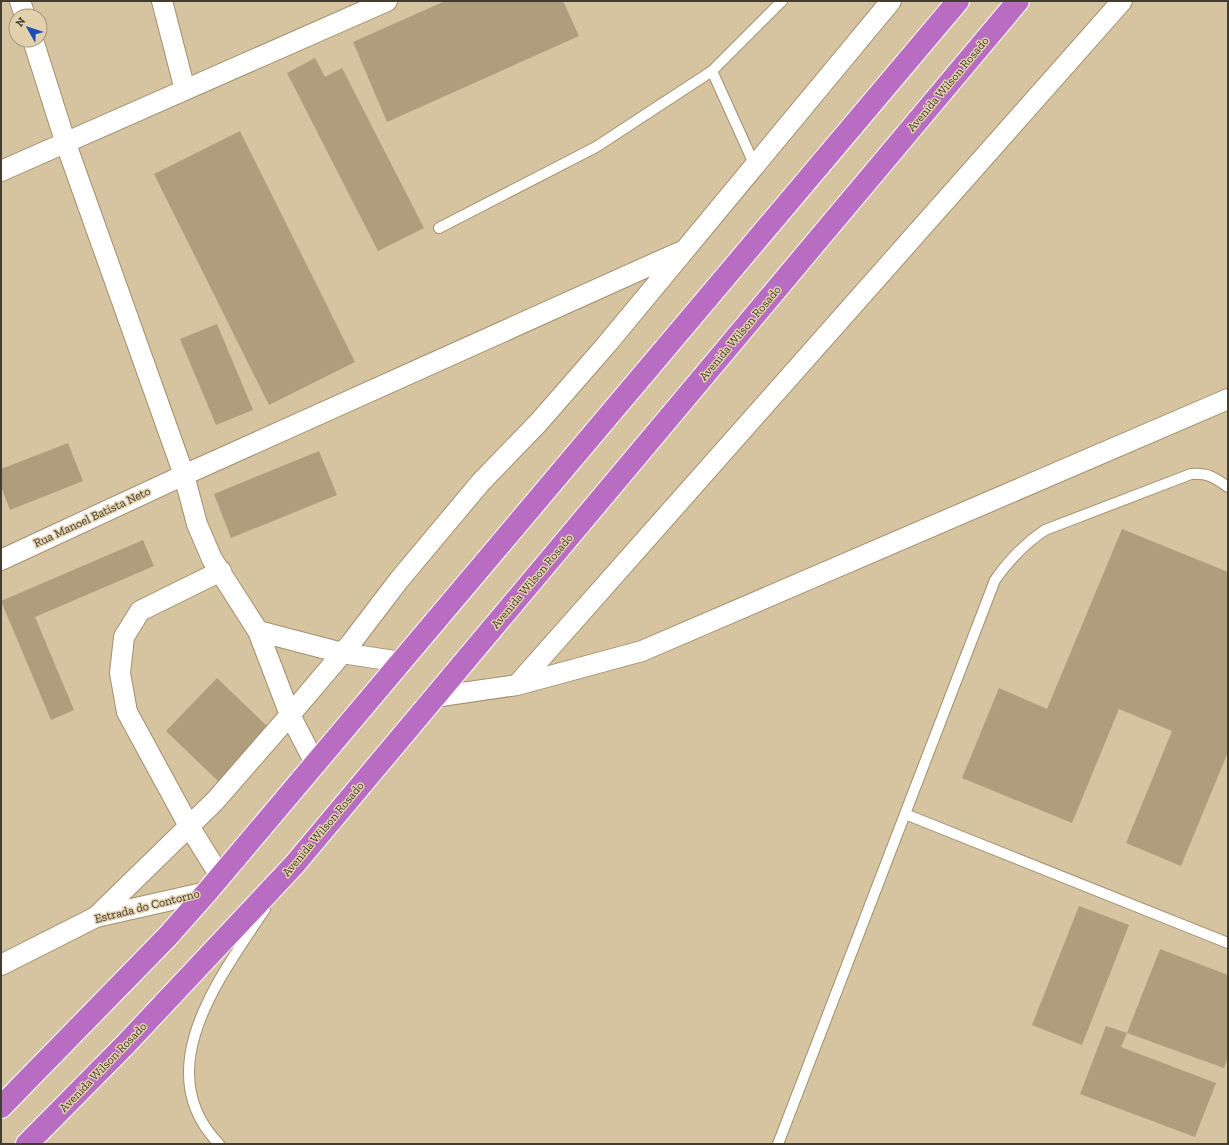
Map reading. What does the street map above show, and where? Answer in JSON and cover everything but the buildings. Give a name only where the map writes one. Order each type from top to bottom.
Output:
[{"type":"highway","points":[[1,1107],[168,936],[214,884],[958,1]]},
{"type":"highway","name":"Avenida Wilson Rosado","points":[[27,1144],[124,1046],[294,865],[1018,1]]},
{"type":"street","points":[[162,1],[185,90]]},
{"type":"street","points":[[1,171],[66,144],[387,1]]},
{"type":"street","points":[[96,917],[215,801],[290,715],[342,653],[399,580],[481,482],[539,422],[607,344],[891,1]]},
{"type":"street","points":[[517,685],[1122,1]]},
{"type":"street","points":[[36,48],[66,144],[184,475],[197,524],[212,559],[258,630],[290,715],[315,763]]},
{"type":"street","name":"Rua Manoel Batista Neto","points":[[1,560],[184,475],[685,250]]},
{"type":"street","points":[[434,697],[517,685],[642,651],[1228,399]]},
{"type":"street","points":[[214,884],[189,826],[127,712],[120,673],[124,637],[140,611],[220,571]]},
{"type":"street","points":[[258,630],[342,653],[401,662]]},
{"type":"street","name":"Estrada do Contorno","points":[[1,965],[96,917],[214,884]]},
{"type":"lane","points":[[439,228],[596,147],[712,71],[782,1]]},
{"type":"lane","points":[[712,71],[755,166]]},
{"type":"lane","points":[[778,1144],[994,580],[1013,556],[1028,541],[1045,530],[1191,474],[1205,474],[1215,477],[1228,487]]},
{"type":"lane","points":[[905,814],[1228,943]]},
{"type":"lane","points":[[219,1144],[206,1130],[193,1105],[189,1089],[192,1047],[202,1013],[219,979],[294,865]]}]
